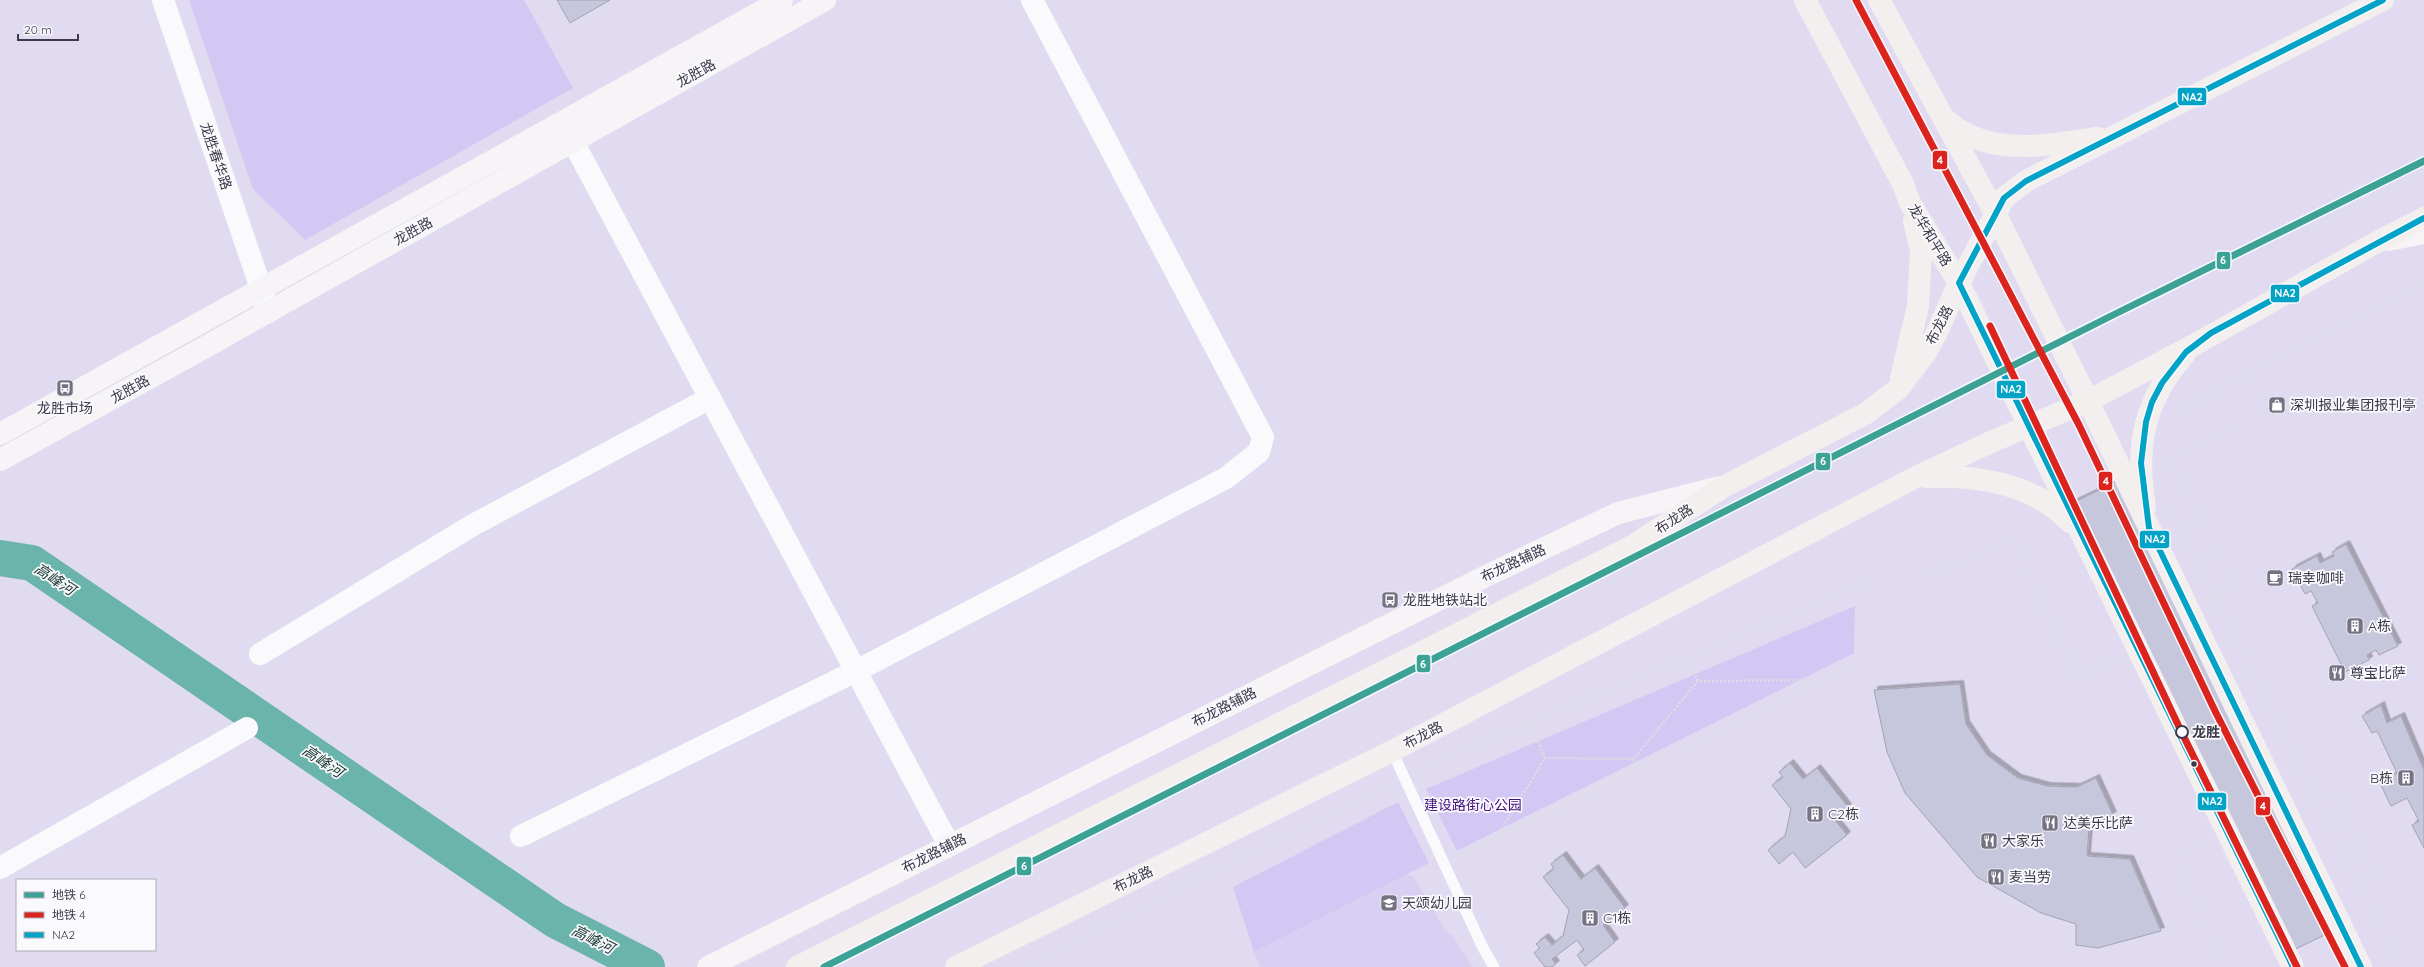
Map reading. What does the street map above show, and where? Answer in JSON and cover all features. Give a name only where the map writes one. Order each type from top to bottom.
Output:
[{"type":"main road","name":"龙胜路","points":[[0,434],[262,290],[782,0]]},
{"type":"main road","name":"龙胜路","points":[[0,460],[269,312],[825,0]]},
{"type":"main road","name":"龙华和平路","points":[[1805,0],[1903,184],[1910,202],[1959,283],[2027,426],[2293,967]]},
{"type":"main road","points":[[1878,0],[1995,213],[2088,401],[2361,967]]},
{"type":"main road","name":"布龙路","points":[[800,965],[1634,545],[1723,487],[1865,414],[1898,389],[1926,352],[1936,334],[1959,283],[2004,198],[2026,181],[2383,0]]},
{"type":"main road","points":[[1942,117],[1958,130],[1975,139],[1999,145],[2040,146],[2114,136]]},
{"type":"main road","points":[[1898,389],[1918,306],[1921,251],[1910,202]]},
{"type":"main road","name":"布龙路","points":[[956,967],[1392,751],[1916,477],[2027,426],[2088,401],[2192,346],[2377,242],[2424,218]]},
{"type":"main road","name":"布龙路","points":[[2377,242],[2424,233]]},
{"type":"main road","points":[[2149,528],[2142,490],[2140,456],[2144,426],[2154,399],[2167,374],[2192,346]]},
{"type":"main road","points":[[1916,477],[1950,476],[1983,479],[2034,494],[2059,510],[2079,532]]},
{"type":"main road","name":"布龙路辅路","points":[[708,967],[1469,584],[1618,513],[1723,487]]},
{"type":"street","name":"龙胜春华路","points":[[163,0],[269,312]]},
{"type":"street","points":[[521,836],[856,671],[1226,478],[1260,452],[1263,437],[1032,0]]},
{"type":"street","points":[[562,123],[949,845]]},
{"type":"street","points":[[260,654],[473,525],[710,398]]},
{"type":"street","points":[[0,868],[247,728]]},
{"type":"lane","points":[[1392,751],[1483,948],[1494,967]]},
{"type":"path","points":[[2171,414],[2424,284]]},
{"type":"path","points":[[2203,601],[2236,588],[2170,458],[2243,424]]},
{"type":"path","points":[[2164,497],[2401,967]]},
{"type":"path","points":[[1930,574],[2012,540],[2077,676],[2120,655]]},
{"type":"path","points":[[1415,771],[1874,579]]},
{"type":"path","points":[[1686,658],[1698,681]]},
{"type":"path","points":[[1458,856],[1853,662]]},
{"type":"path","points":[[1633,759],[1698,681],[1817,680]]},
{"type":"path","points":[[1530,723],[1545,758]]},
{"type":"path","points":[[1545,758],[1633,759]]},
{"type":"path","points":[[1497,837],[1545,758]]},
{"type":"path","points":[[1633,759],[1638,768]]},
{"type":"path","points":[[1020,967],[1392,782]]},
{"type":"path","points":[[2301,805],[2335,791],[2378,886]]},
{"type":"path","points":[[2214,834],[2173,854],[2222,963]]},
{"type":"shaded area","name":"天颂幼儿园","points":[[1407,874],[1414,877],[1445,930],[1453,936],[1472,967],[1260,967],[1254,952]]},
{"type":"green space","points":[[189,0],[524,0],[573,88],[305,240],[253,189]]},
{"type":"green space","name":"建设路街心公园","points":[[1855,606],[1854,653],[1457,851],[1426,789]]},
{"type":"green space","name":"建设路街心公园","points":[[1398,802],[1429,863],[1254,952],[1233,887]]},
{"type":"building","points":[[557,0],[610,0],[570,23]]},
{"type":"building","name":"龙胜","points":[[2122,479],[2337,929],[2281,956],[2066,506]]},
{"type":"building","name":"A栋","points":[[2346,544],[2398,646],[2379,655],[2376,650],[2367,655],[2369,660],[2345,672],[2312,606],[2318,603],[2311,591],[2305,594],[2292,569],[2317,556],[2320,563],[2334,556],[2332,552]]},
{"type":"building","points":[[1960,684],[1966,724],[1987,755],[2018,778],[2047,786],[2077,787],[2096,778],[2113,815],[2089,828],[2087,856],[2130,859],[2161,931],[2098,948],[2076,945],[2076,924],[2041,913],[1977,877],[1905,793],[1887,752],[1874,690]]},
{"type":"building","name":"B栋","points":[[2381,705],[2387,723],[2401,716],[2424,770],[2424,848],[2412,825],[2419,821],[2407,798],[2391,806],[2380,783],[2397,773],[2377,731],[2372,733],[2362,716]]},
{"type":"building","name":"C2栋","points":[[1790,763],[1803,779],[1817,768],[1848,807],[1834,819],[1847,835],[1805,868],[1793,852],[1779,864],[1768,850],[1785,836],[1791,809],[1772,785],[1783,777],[1779,772]]},
{"type":"building","name":"C1栋","points":[[1563,855],[1581,879],[1595,868],[1625,908],[1603,925],[1615,942],[1585,966],[1577,955],[1584,950],[1577,940],[1552,959],[1556,964],[1552,967],[1545,967],[1534,953],[1540,948],[1536,944],[1545,937],[1552,945],[1563,936],[1569,910],[1543,877],[1554,869],[1551,864]]},
{"type":"waterway","name":"高峰河","points":[[0,558],[32,563],[555,920],[647,967]]},
{"type":"metro line","name":"4","points":[[1856,0],[2079,425],[2216,713],[2345,967]]},
{"type":"metro line","name":"6","points":[[824,967],[2109,317],[2424,161]]},
{"type":"metro line","name":"4","points":[[1990,326],[2181,731],[2297,967]]},
{"type":"transit line","name":"NA2","points":[[2293,967],[1959,283],[2004,198],[2026,181],[2383,0]]},
{"type":"transit line","name":"NA2","points":[[2361,967],[2149,528],[2141,463],[2146,422],[2152,402],[2162,383],[2186,352],[2211,333],[2424,218]]},
{"type":"place","name":"龙胜市场","points":[[65,388]]},
{"type":"place","name":"深圳报业集团报刊亭","points":[[2277,405]]},
{"type":"place","name":"瑞幸咖啡","points":[[2275,578]]},
{"type":"place","name":"龙胜地铁站北","points":[[1390,600]]},
{"type":"place","name":"A栋","points":[[2355,626]]},
{"type":"place","name":"尊宝比萨","points":[[2337,673]]},
{"type":"place","name":"龙胜","points":[[2182,732]]},
{"type":"place","name":"B栋","points":[[2406,778]]},
{"type":"place","name":"C2栋","points":[[1815,814]]},
{"type":"place","name":"达美乐比萨","points":[[2050,823]]},
{"type":"place","name":"大家乐","points":[[1989,841]]},
{"type":"place","name":"麦当劳","points":[[1996,877]]},
{"type":"place","name":"天颂幼儿园","points":[[1389,903]]},
{"type":"place","name":"C1栋","points":[[1590,918]]}]
